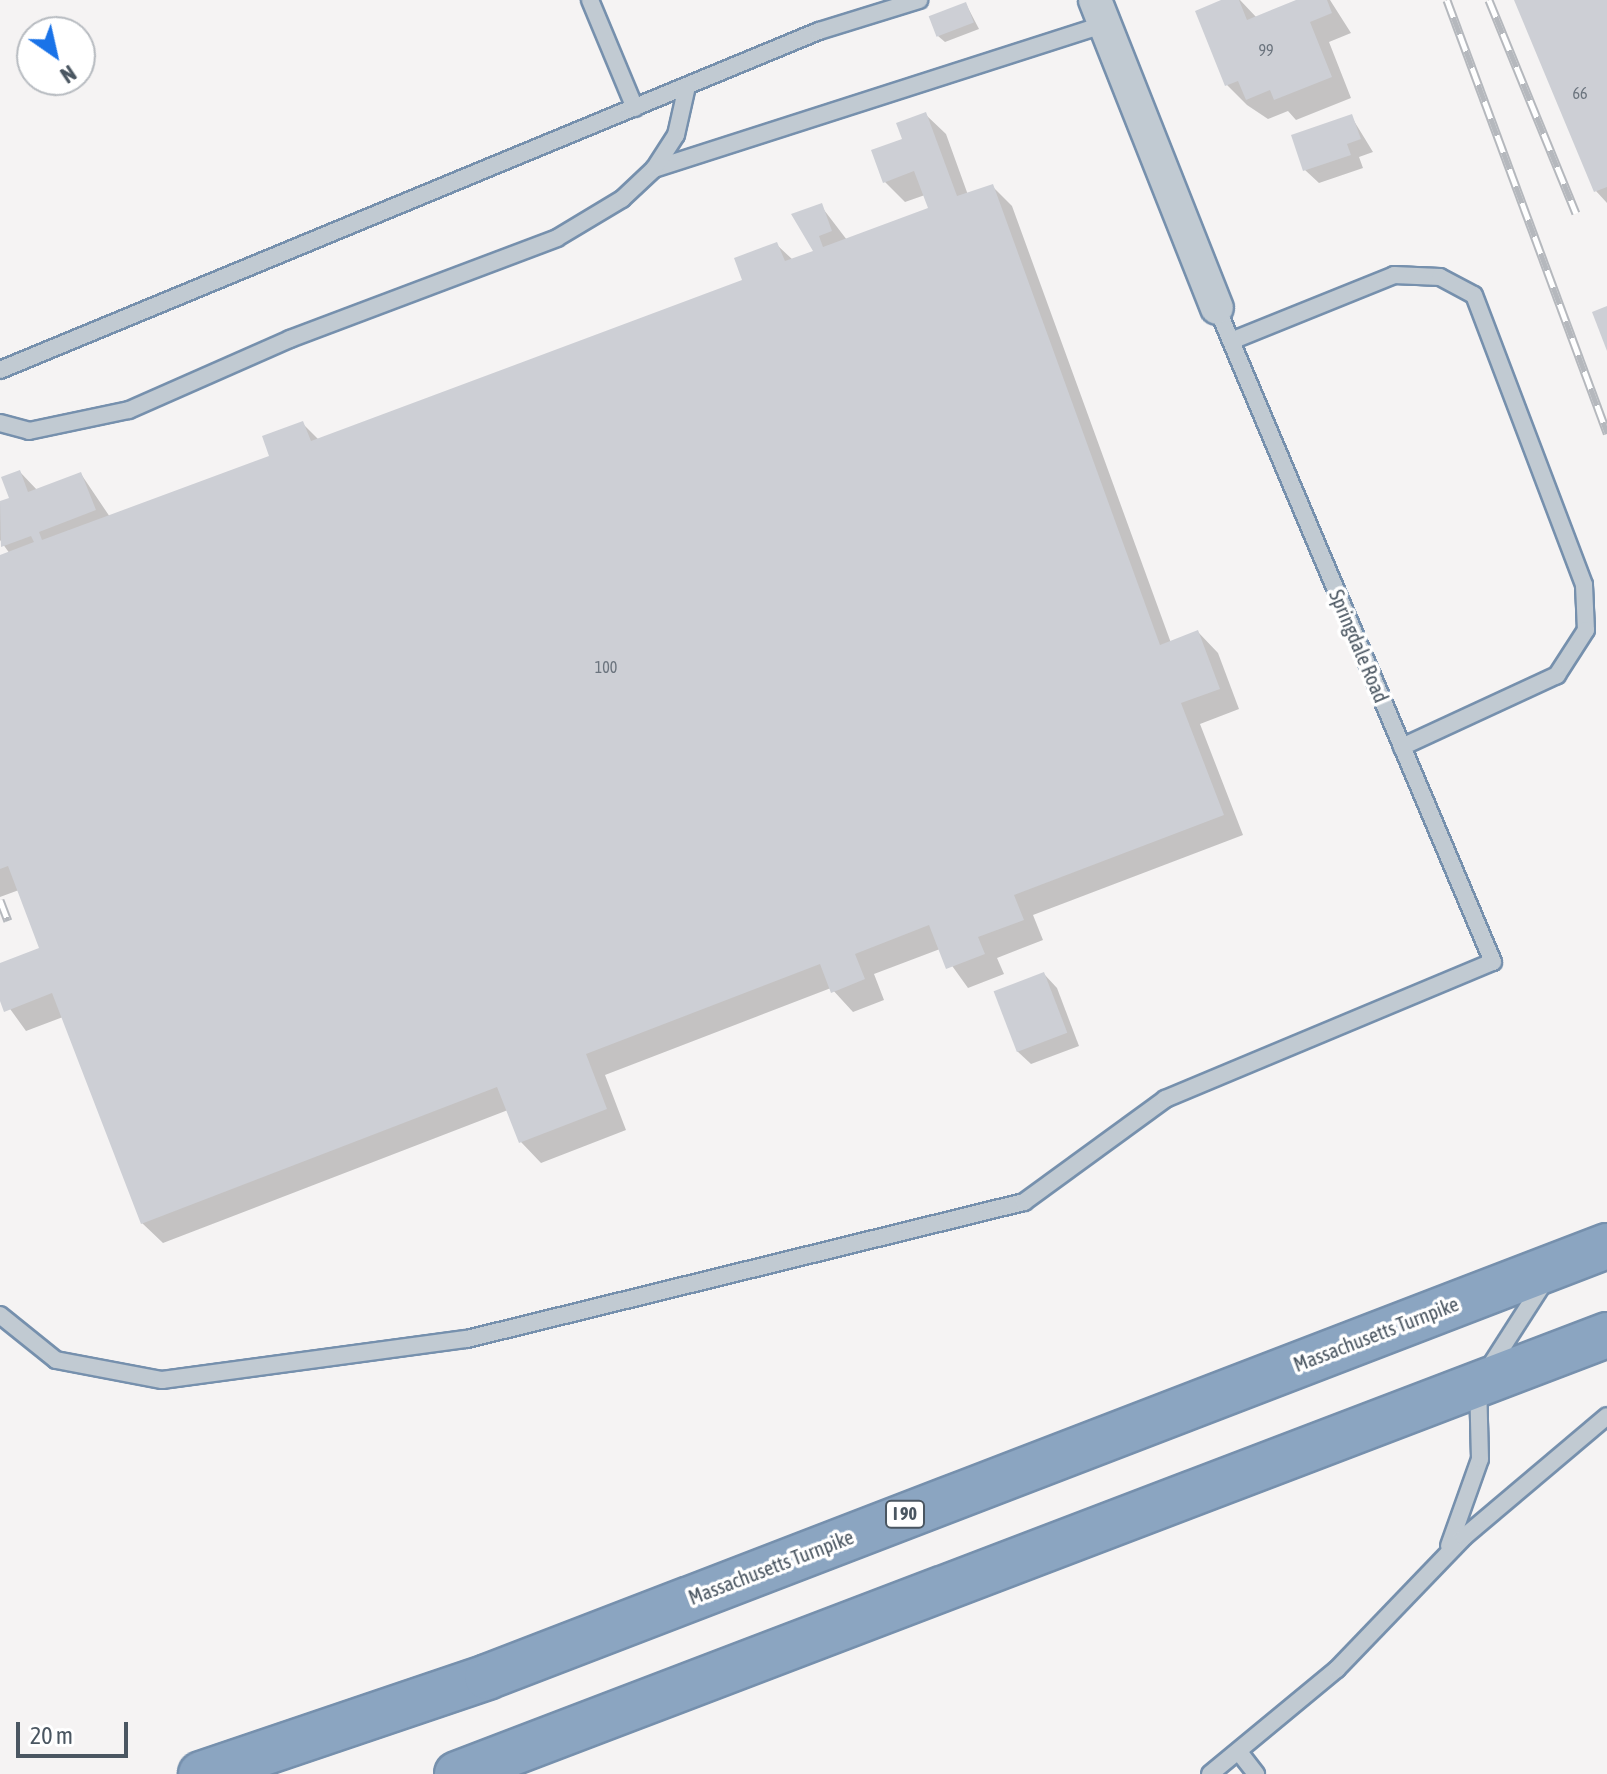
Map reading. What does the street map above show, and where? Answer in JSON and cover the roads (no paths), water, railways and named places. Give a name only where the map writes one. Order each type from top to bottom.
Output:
[{"type":"highway","name":"Massachusetts Turnpike","points":[[201,1774],[487,1677],[1607,1246]]},
{"type":"highway","points":[[457,1774],[1607,1335]]},
{"type":"street","name":"Springdale Road","points":[[1100,12],[1217,308]]},
{"type":"lane","points":[[590,0],[635,108]]},
{"type":"lane","points":[[0,370],[819,31],[919,0]]},
{"type":"lane","points":[[0,423],[29,431],[129,410],[290,339],[557,238],[654,169],[1100,12]]},
{"type":"lane","points":[[654,169],[676,135],[687,86]]},
{"type":"lane","points":[[1231,341],[1394,275],[1440,277],[1474,295],[1584,585],[1586,630],[1557,675],[1402,747]]},
{"type":"lane","name":"Springdale Road","points":[[0,1315],[56,1360],[162,1380],[467,1339],[1024,1202],[1165,1099],[1493,962],[1217,308]]},
{"type":"lane","points":[[1444,1557],[1480,1459],[1478,1385],[1557,1265]]},
{"type":"lane","points":[[1210,1774],[1337,1669],[1444,1557],[1607,1416]]},
{"type":"lane","points":[[1239,1752],[1256,1774]]},
{"type":"railway","points":[[1447,0],[1607,433]]},
{"type":"railway","points":[[1489,0],[1576,213]]},
{"type":"railway","points":[[0,900],[8,921]]}]
